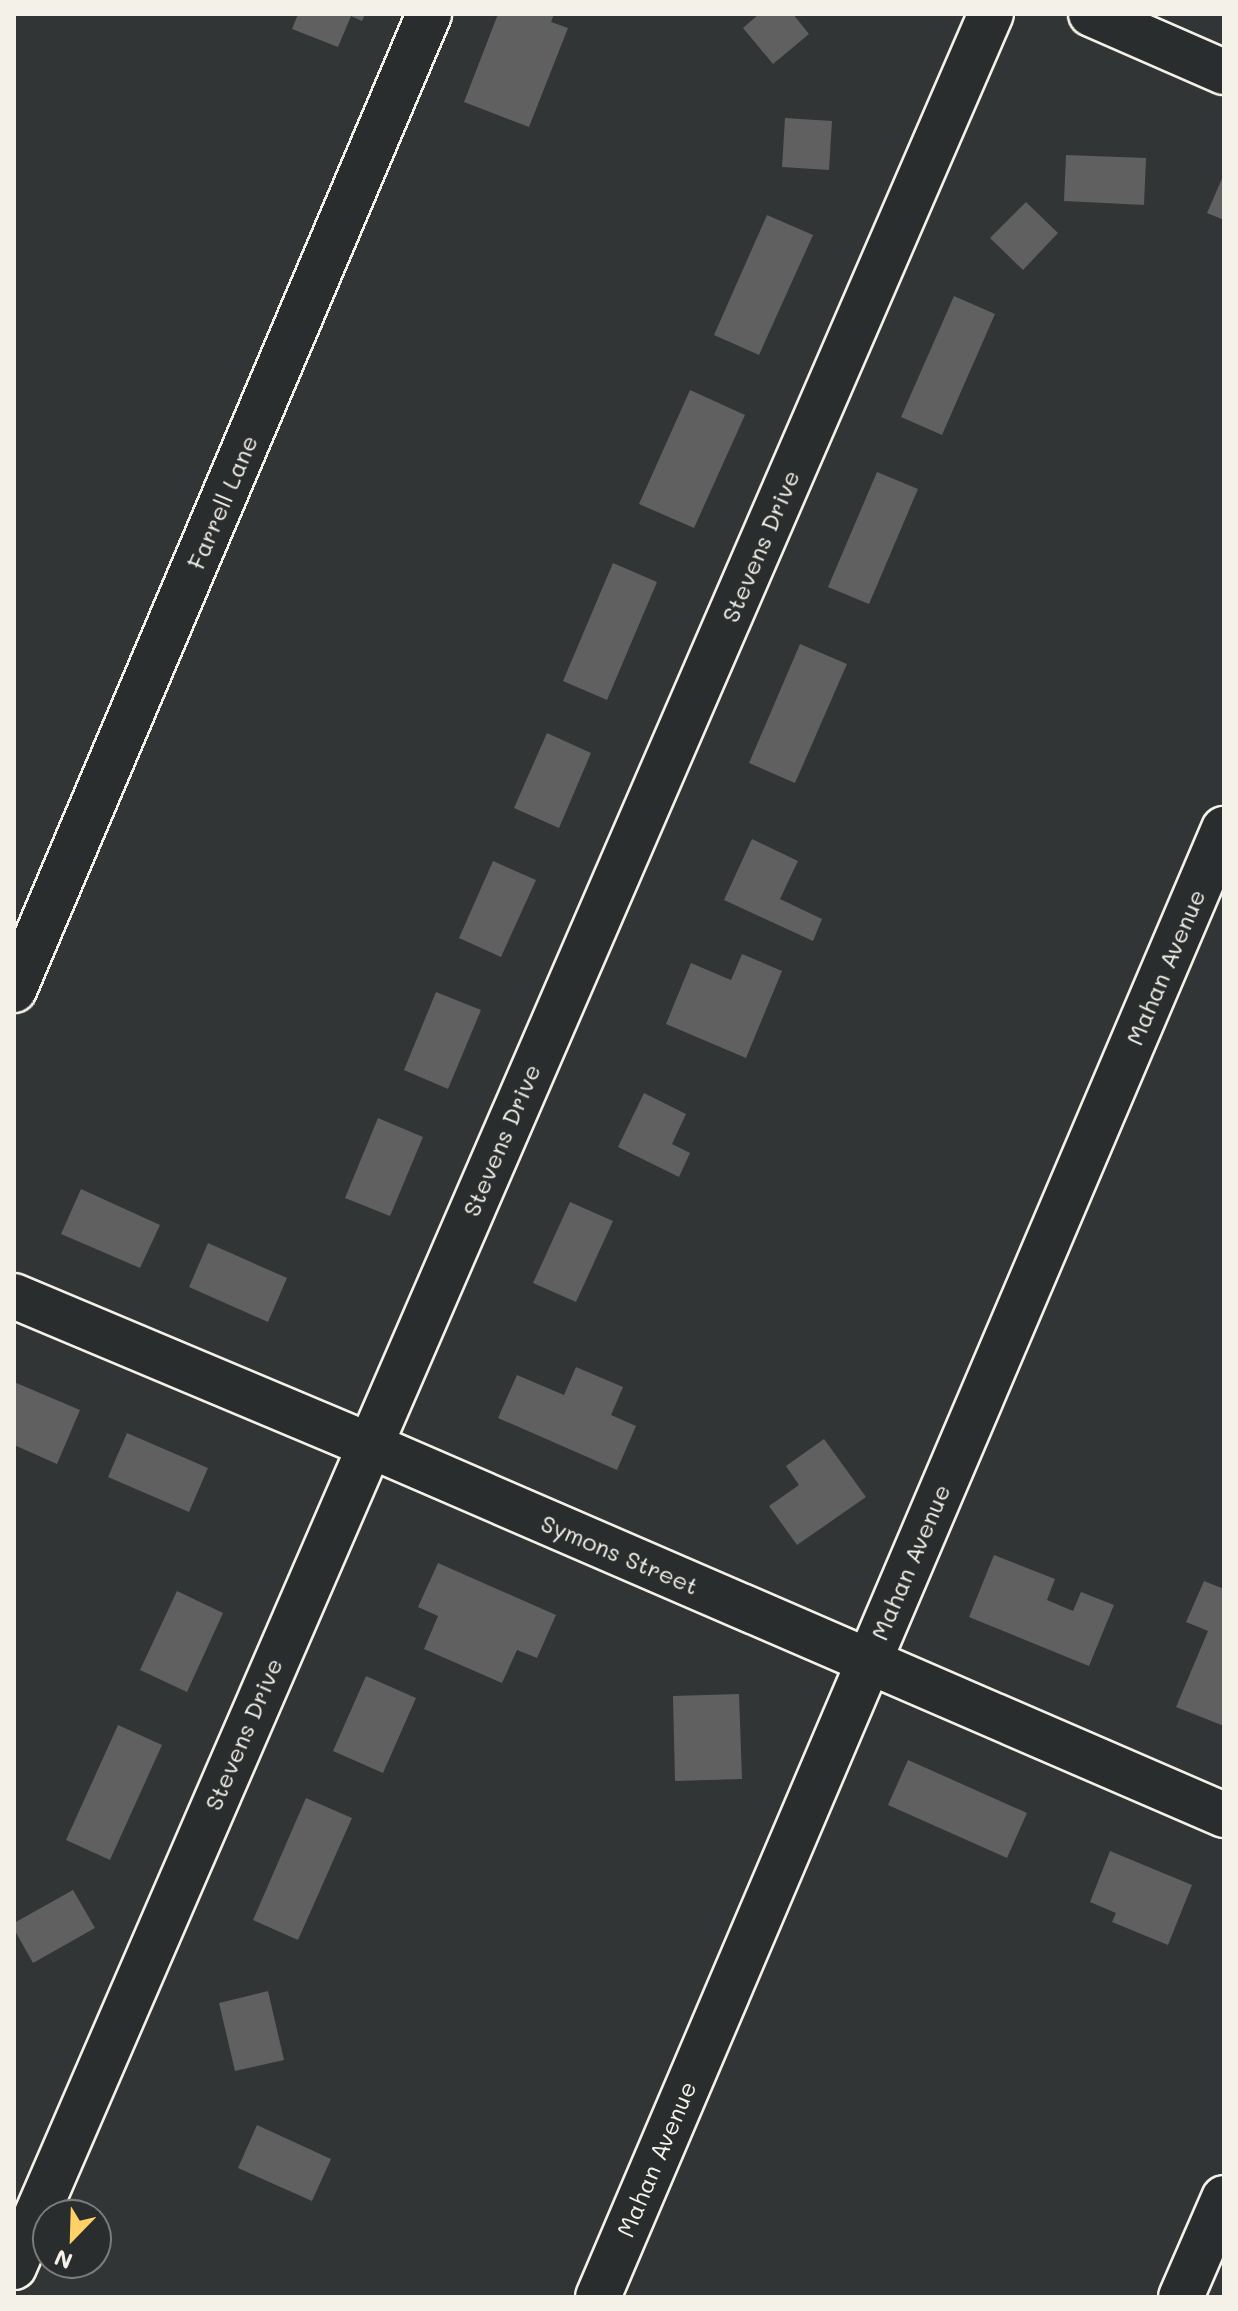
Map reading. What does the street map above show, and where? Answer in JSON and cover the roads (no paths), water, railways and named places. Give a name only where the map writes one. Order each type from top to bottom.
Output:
[{"type":"street","name":"Farrell Lane","points":[[14,990],[429,14]]},
{"type":"street","name":"Stevens Drive","points":[[14,2267],[991,14]]},
{"type":"street","points":[[1091,14],[1224,72]]},
{"type":"street","name":"Mahan Avenue","points":[[598,2297],[1224,829]]},
{"type":"street","name":"Symons Street","points":[[14,1296],[369,1445],[1224,1815]]},
{"type":"street","points":[[1181,2297],[1224,2198]]}]
